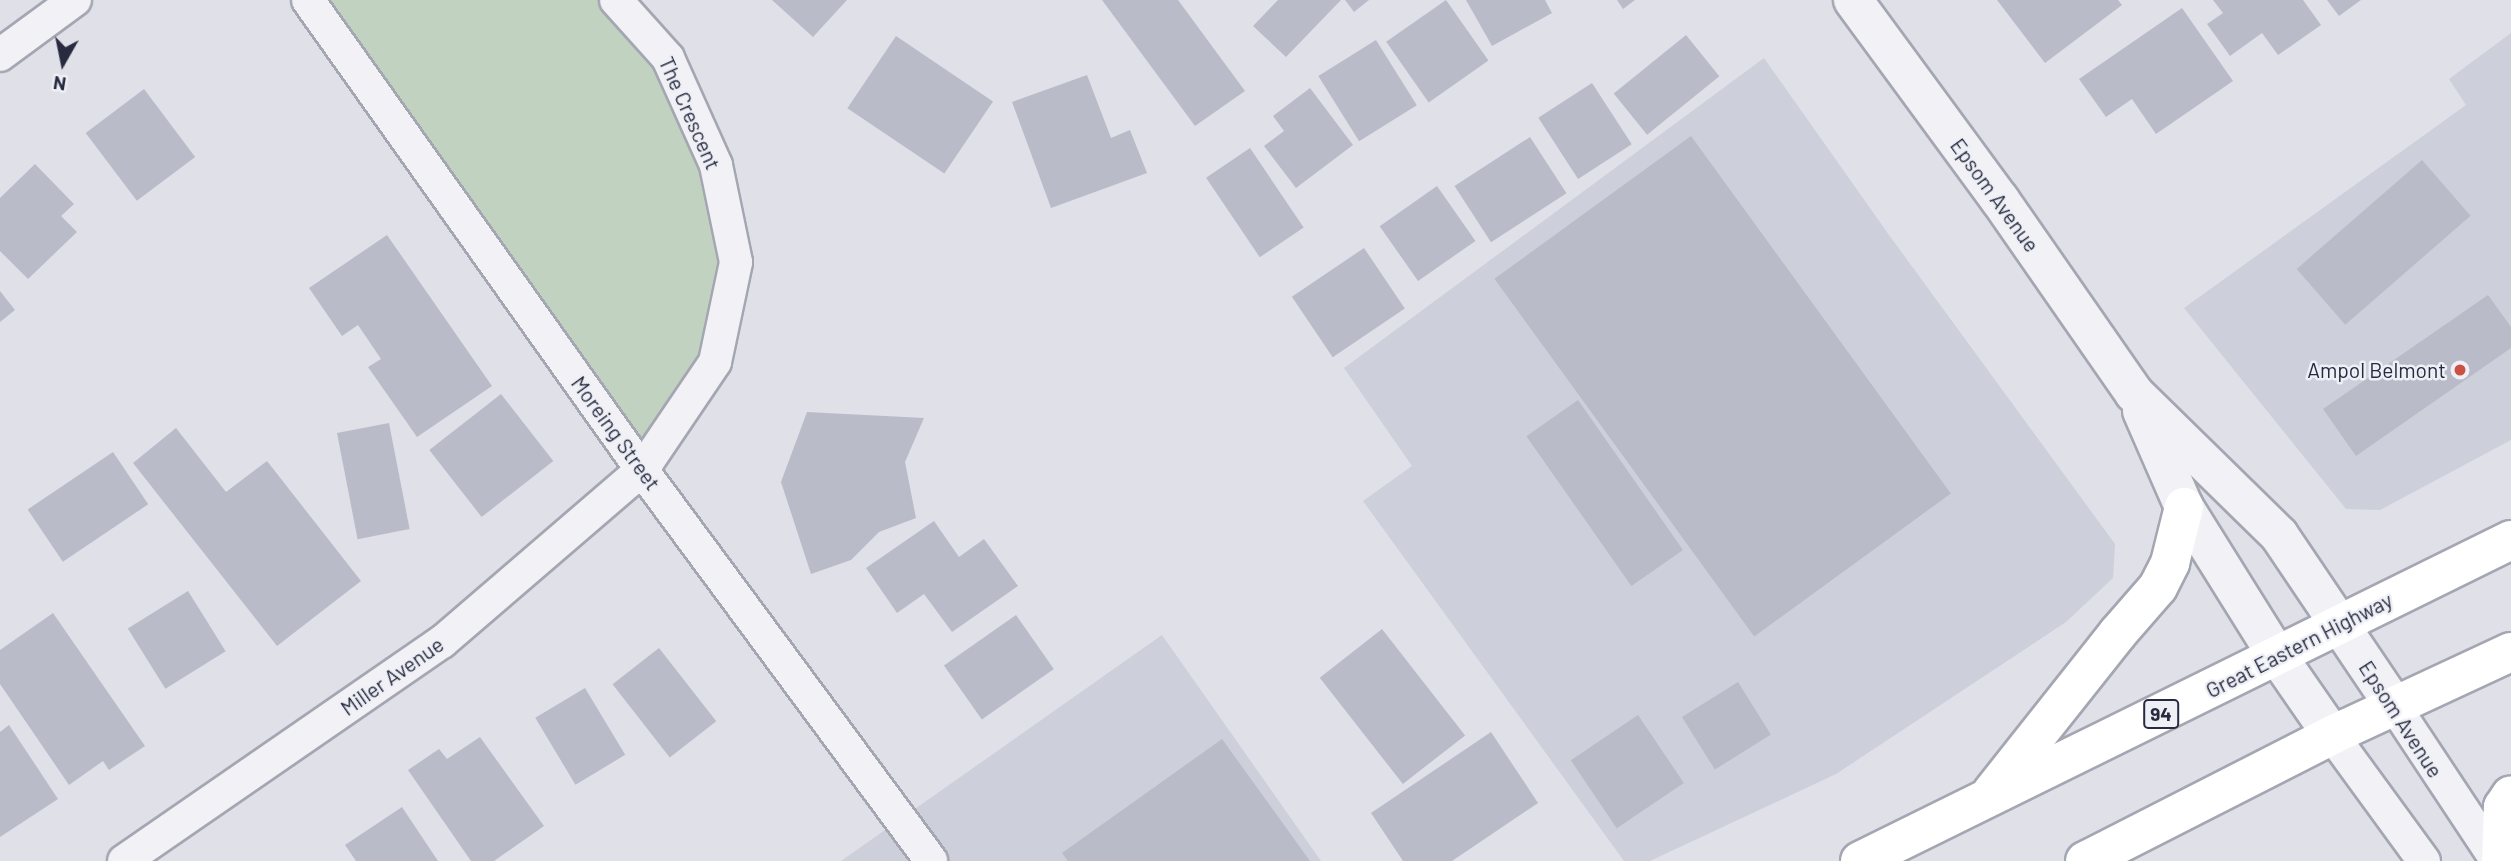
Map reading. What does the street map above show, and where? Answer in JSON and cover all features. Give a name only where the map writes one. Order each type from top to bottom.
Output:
[{"type":"highway","points":[[1984,802],[2118,633],[2158,587],[2170,563],[2184,507]]},
{"type":"highway","name":"Great Eastern Highway","points":[[1860,861],[2511,540]]},
{"type":"highway","points":[[2085,861],[2332,735],[2511,652]]},
{"type":"highway","points":[[2499,861],[2504,807],[2511,795]]},
{"type":"street","points":[[0,55],[75,0]]},
{"type":"street","name":"Moreing Street","points":[[309,0],[642,470],[931,861]]},
{"type":"street","name":"The Crescent","points":[[616,0],[668,58],[716,165],[736,262],[715,362],[642,470]]},
{"type":"street","name":"Epsom Avenue","points":[[1853,0],[2000,200],[2134,393],[2279,535],[2499,861]]},
{"type":"street","name":"Epsom Avenue","points":[[2134,393],[2184,507],[2276,654],[2424,861]]},
{"type":"street","name":"Miller Avenue","points":[[124,861],[442,642],[642,470]]},
{"type":"shaded area","points":[[2511,33],[2511,440],[2380,510],[2346,509],[2184,308],[2466,105],[2449,79]]},
{"type":"shaded area","points":[[1764,58],[1889,235],[2115,544],[2113,578],[2066,622],[1836,774],[1650,861],[1624,861],[1363,501],[1412,466],[1344,368]]},
{"type":"shaded area","points":[[1162,635],[1321,861],[841,861]]},
{"type":"green space","points":[[308,0],[616,0],[668,58],[736,262],[715,362],[642,470]]},
{"type":"building","points":[[772,0],[847,0],[813,37]]},
{"type":"building","points":[[1102,0],[1178,0],[1245,91],[1195,126]]},
{"type":"building","points":[[1278,0],[1341,0],[1286,57],[1253,26]]},
{"type":"building","points":[[1345,0],[1369,0],[1354,12]]},
{"type":"building","points":[[1446,0],[1488,61],[1429,102],[1386,42]]},
{"type":"building","points":[[1466,0],[1545,0],[1552,13],[1492,46]]},
{"type":"building","points":[[1617,0],[1635,0],[1623,9]]},
{"type":"building","points":[[1997,0],[2118,0],[2122,5],[2045,63]]},
{"type":"building","points":[[2213,0],[2303,0],[2321,25],[2278,55],[2262,33],[2230,56],[2207,24],[2223,13]]},
{"type":"building","points":[[2327,0],[2361,0],[2339,16]]},
{"type":"building","points":[[2182,8],[2233,81],[2156,134],[2132,99],[2106,117],[2079,79]]},
{"type":"building","points":[[1686,35],[1719,76],[1647,135],[1614,94]]},
{"type":"building","points":[[896,36],[993,101],[944,174],[847,108]]},
{"type":"building","points":[[1376,40],[1417,105],[1359,141],[1318,76]]},
{"type":"building","points":[[1087,75],[1111,138],[1130,130],[1147,173],[1051,208],[1012,102]]},
{"type":"building","points":[[1592,83],[1632,144],[1578,179],[1538,118]]},
{"type":"building","points":[[1310,88],[1353,145],[1296,188],[1264,146],[1284,131],[1273,116]]},
{"type":"building","points":[[144,89],[195,157],[137,201],[86,133]]},
{"type":"building","points":[[1691,136],[1951,494],[1754,636],[1494,279]]},
{"type":"building","points":[[1530,137],[1566,193],[1491,242],[1455,186]]},
{"type":"building","points":[[1250,148],[1304,228],[1260,257],[1206,178]]},
{"type":"building","points":[[2422,160],[2471,216],[2345,325],[2297,269]]},
{"type":"building","points":[[35,164],[74,204],[61,216],[77,232],[28,279],[0,251],[0,198]]},
{"type":"building","points":[[1437,186],[1475,241],[1418,281],[1380,226]]},
{"type":"building","points":[[387,235],[492,386],[417,437],[368,367],[381,359],[358,325],[342,336],[309,288]]},
{"type":"building","points":[[1364,248],[1405,309],[1333,357],[1292,297]]},
{"type":"building","points":[[0,291],[15,310],[0,322]]},
{"type":"building","points":[[2488,295],[2511,327],[2511,348],[2356,456],[2323,409]]},
{"type":"building","points":[[501,394],[553,461],[482,517],[429,450]]},
{"type":"building","points":[[1578,400],[1683,550],[1631,586],[1526,436]]},
{"type":"building","points":[[807,412],[924,418],[905,462],[916,518],[879,532],[851,560],[811,574],[781,482]]},
{"type":"building","points":[[389,423],[410,529],[358,539],[337,433]]},
{"type":"building","points":[[176,428],[226,492],[267,461],[361,581],[277,646],[133,463]]},
{"type":"building","points":[[113,452],[148,504],[63,562],[28,510]]},
{"type":"building","points":[[934,521],[959,557],[984,539],[1018,586],[952,632],[924,594],[897,613],[866,568]]},
{"type":"building","points":[[188,591],[226,651],[165,689],[128,629]]},
{"type":"building","points":[[53,613],[145,746],[109,770],[103,761],[69,785],[0,684],[0,650]]},
{"type":"building","points":[[1016,615],[1054,669],[982,720],[944,665]]},
{"type":"building","points":[[1382,629],[1465,735],[1403,784],[1320,678]]},
{"type":"building","points":[[659,648],[716,721],[670,758],[613,684]]},
{"type":"building","points":[[1738,682],[1771,735],[1715,770],[1682,717]]},
{"type":"building","points":[[585,688],[625,755],[575,785],[535,718]]},
{"type":"building","points":[[1638,715],[1684,783],[1617,828],[1571,760]]},
{"type":"building","points":[[9,725],[58,799],[0,837],[0,732]]},
{"type":"building","points":[[1491,732],[1538,803],[1452,861],[1403,861],[1371,813]]},
{"type":"building","points":[[480,737],[544,826],[494,861],[471,861],[408,770],[439,749],[447,759]]},
{"type":"building","points":[[1222,739],[1310,861],[1068,861],[1062,853]]},
{"type":"building","points":[[402,807],[438,861],[356,861],[345,845]]},
{"type":"place","name":"Ampol Belmont","points":[[2460,370]]}]
